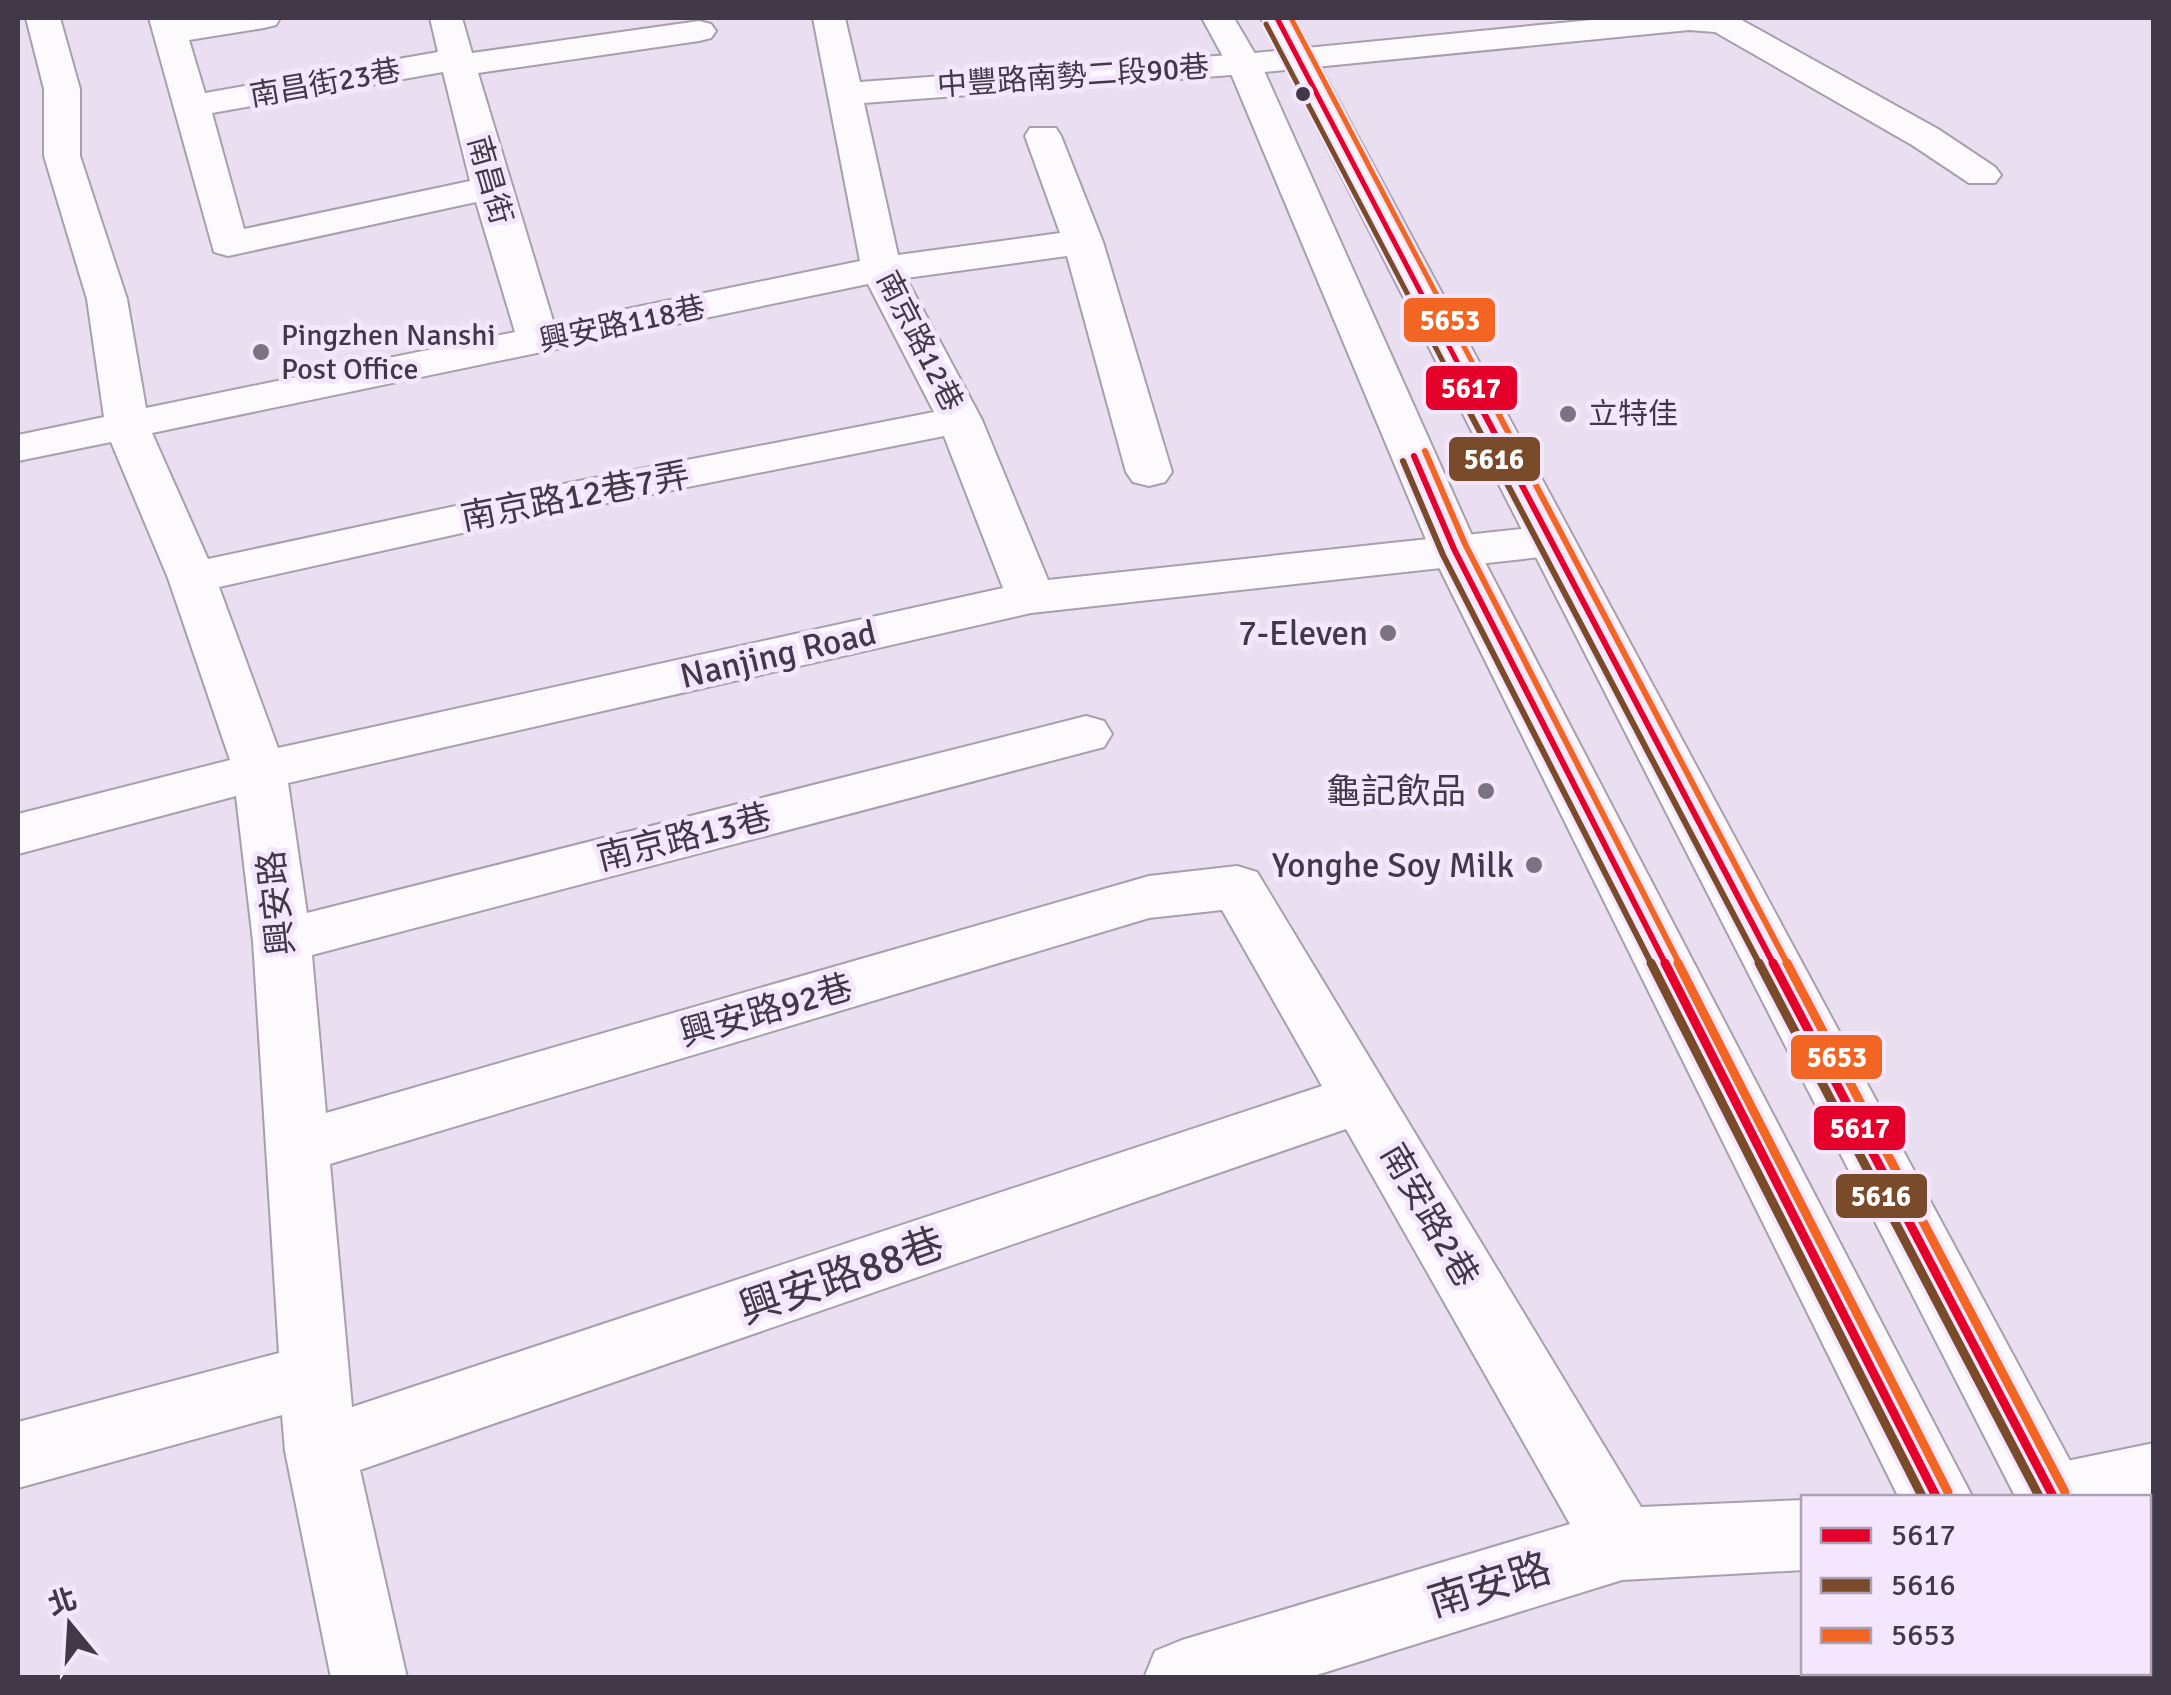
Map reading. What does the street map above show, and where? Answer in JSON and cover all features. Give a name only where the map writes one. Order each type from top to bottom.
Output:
[{"type":"street","name":"興安路","points":[[43,18],[62,89],[47,142],[107,299],[127,427],[192,578],[260,771],[282,941],[320,1452],[369,1678]]},
{"type":"street","points":[[264,18],[168,25],[228,244],[491,188]]},
{"type":"street","name":"南昌街","points":[[446,18],[491,188],[539,341]]},
{"type":"street","name":"南京路12巷","points":[[828,18],[882,269],[960,420],[1031,596]]},
{"type":"street","points":[[1218,18],[1244,64],[1454,550],[1935,1495]]},
{"type":"street","name":"中豐路南勢二段90巷","points":[[844,94],[1244,64],[1290,38],[1689,20],[1722,23],[1925,136],[1982,175]]},
{"type":"street","name":"南昌街23巷","points":[[192,106],[459,62],[699,31]]},
{"type":"street","points":[[1290,38],[2052,1495]]},
{"type":"street","points":[[1044,136],[1083,242],[1149,472]]},
{"type":"street","name":"興安路118巷","points":[[18,448],[882,269],[1083,242]]},
{"type":"street","name":"南京路12巷7弄","points":[[192,578],[507,509],[960,420]]},
{"type":"street","name":"Nanjing Road","points":[[18,834],[260,771],[1031,596],[1550,540]]},
{"type":"street","name":"南京路13巷","points":[[282,941],[1086,734]]},
{"type":"street","name":"南安路2巷","points":[[1237,887],[1622,1544]]},
{"type":"street","name":"興安路92巷","points":[[297,1148],[1150,897],[1237,887]]},
{"type":"street","name":"興安路88巷","points":[[320,1452],[1362,1098]]},
{"type":"street","points":[[18,1455],[314,1375]]},
{"type":"street","points":[[2063,1495],[2154,1477]]},
{"type":"street","name":"南安路","points":[[1182,1678],[1622,1544],[1801,1534]]},
{"type":"transit line","name":"5617","points":[[1277,18],[2052,1495]]},
{"type":"transit line","name":"5653","points":[[1291,18],[2065,1492]]},
{"type":"transit line","name":"5616","points":[[1266,24],[2038,1495]]},
{"type":"transit line","name":"5653","points":[[1425,451],[1465,544],[1948,1492]]},
{"type":"transit line","name":"5617","points":[[1414,456],[1454,549],[1935,1495]]},
{"type":"transit line","name":"5616","points":[[1403,461],[1443,555],[1921,1495]]},
{"type":"place","name":"Pingzhen Nanshi Post Office","points":[[261,352]]},
{"type":"place","name":"立特佳","points":[[1568,414]]},
{"type":"place","name":"7-Eleven","points":[[1388,633]]},
{"type":"place","name":"龜記飲品","points":[[1486,791]]},
{"type":"place","name":"Yonghe Soy Milk","points":[[1534,865]]}]
